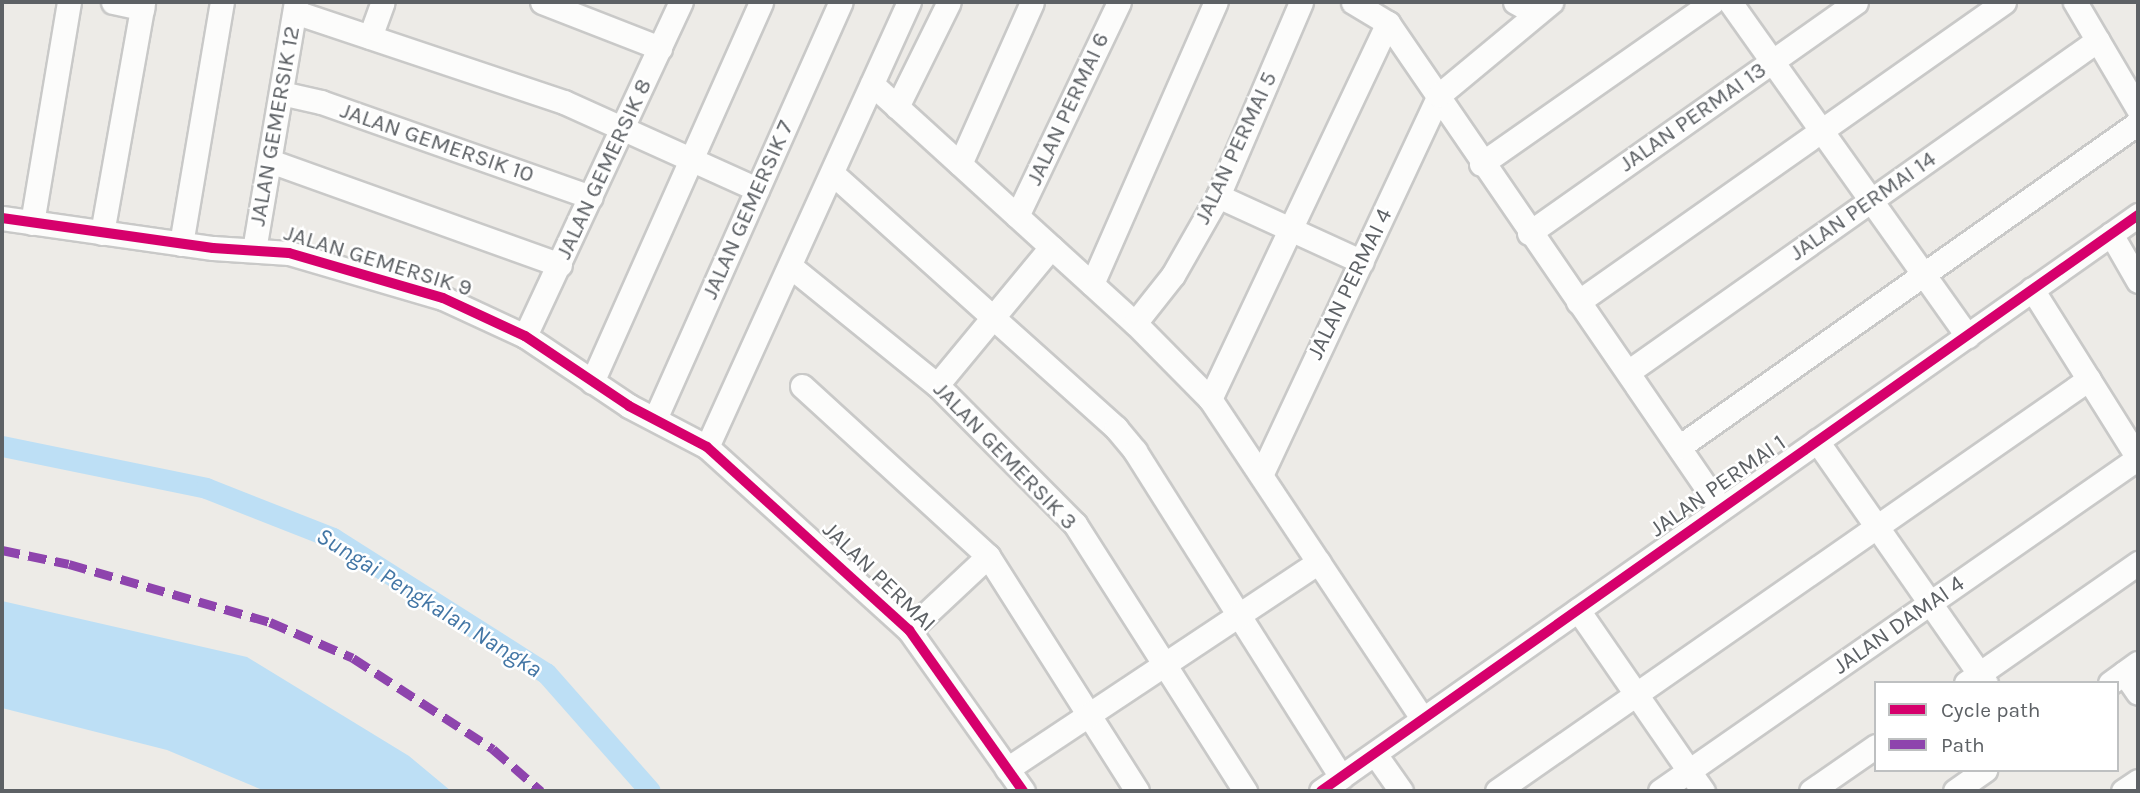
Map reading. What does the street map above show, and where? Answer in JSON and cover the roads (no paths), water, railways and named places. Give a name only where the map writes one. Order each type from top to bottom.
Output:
[{"type":"street","points":[[32,223],[69,2]]},
{"type":"street","points":[[102,233],[143,5],[113,2]]},
{"type":"street","points":[[181,244],[222,2]]},
{"type":"street","points":[[370,37],[383,2]]},
{"type":"street","points":[[542,2],[660,48]]},
{"type":"street","name":"JALAN GEMERSIK 8","points":[[525,336],[681,2]]},
{"type":"street","points":[[592,382],[688,158],[761,2]]},
{"type":"street","name":"JALAN GEMERSIK 7","points":[[655,419],[841,2]]},
{"type":"street","points":[[707,447],[909,2]]},
{"type":"street","points":[[897,107],[949,2]]},
{"type":"street","points":[[960,164],[1032,2]]},
{"type":"street","name":"JALAN PERMAI 6","points":[[1017,216],[1119,2]]},
{"type":"street","points":[[1092,284],[1216,2]]},
{"type":"street","name":"JALAN PERMAI 5","points":[[1135,323],[1173,275],[1218,196],[1301,2]]},
{"type":"street","points":[[1353,2],[1388,23],[1439,95],[1481,164],[1721,509]]},
{"type":"street","points":[[1515,2],[1543,8]]},
{"type":"street","points":[[1481,164],[1712,2]]},
{"type":"street","points":[[1730,2],[1967,336]]},
{"type":"street","name":"JALAN PERMAI 13","points":[[1529,233],[1856,2]]},
{"type":"street","points":[[1578,302],[2004,2]]},
{"type":"street","points":[[2075,2],[2138,109]]},
{"type":"street","points":[[296,7],[370,37],[564,102],[757,189]]},
{"type":"street","name":"JALAN GEMERSIK 12","points":[[254,250],[296,7]]},
{"type":"street","points":[[1439,95],[1543,8]]},
{"type":"street","points":[[1210,399],[1388,23]]},
{"type":"street","name":"JALAN PERMAI 14","points":[[1628,372],[2098,40]]},
{"type":"street","points":[[872,84],[1135,323],[1210,399],[1262,473],[1423,719]]},
{"type":"street","name":"JALAN GEMERSIK 10","points":[[281,93],[321,102],[591,197]]},
{"type":"street","name":"JALAN PERMAI 4","points":[[1262,473],[1439,95]]},
{"type":"street","points":[[1679,447],[2138,123]]},
{"type":"street","points":[[270,161],[560,265]]},
{"type":"street","points":[[832,173],[990,320],[1116,428],[1241,614],[1341,777]]},
{"type":"street","points":[[1218,196],[1362,262]]},
{"type":"street","name":"JALAN PERMAI 1","points":[[1321,791],[2138,215]]},
{"type":"street","name":"JALAN GEMERSIK 9","points":[[2,218],[181,244],[289,253],[443,298],[525,336],[592,382],[707,447]]},
{"type":"street","points":[[2111,234],[2138,281]]},
{"type":"street","points":[[937,385],[1051,247]]},
{"type":"street","name":"JALAN GEMERSIK 3","points":[[790,266],[937,385],[1075,524],[1245,791]]},
{"type":"street","points":[[2032,289],[2138,458]]},
{"type":"street","points":[[1497,791],[2089,379]]},
{"type":"street","points":[[802,386],[988,556],[1137,791]]},
{"type":"street","points":[[1817,441],[1930,603],[1977,680],[2138,563]]},
{"type":"street","name":"JALAN PERMAI","points":[[707,447],[909,630],[1023,791]]},
{"type":"street","name":"JALAN DAMAI 4","points":[[1660,791],[2138,458]]},
{"type":"street","points":[[909,630],[988,556]]},
{"type":"street","points":[[1007,769],[1319,562]]},
{"type":"street","points":[[1578,610],[1703,791]]},
{"type":"street","points":[[2124,673],[2138,693]]},
{"type":"street","points":[[1811,791],[1874,747]]},
{"type":"street","points":[[1375,754],[1401,791]]},
{"type":"street","points":[[1955,791],[1982,772]]},
{"type":"street","points":[[2123,791],[2138,781]]},
{"type":"water","points":[[2,601],[247,657],[409,756],[451,791],[265,791],[167,750],[2,708]]},
{"type":"waterway","name":"Sungai Pengkalan Nangka","points":[[2,446],[206,488],[333,538],[546,673],[650,791]]}]
